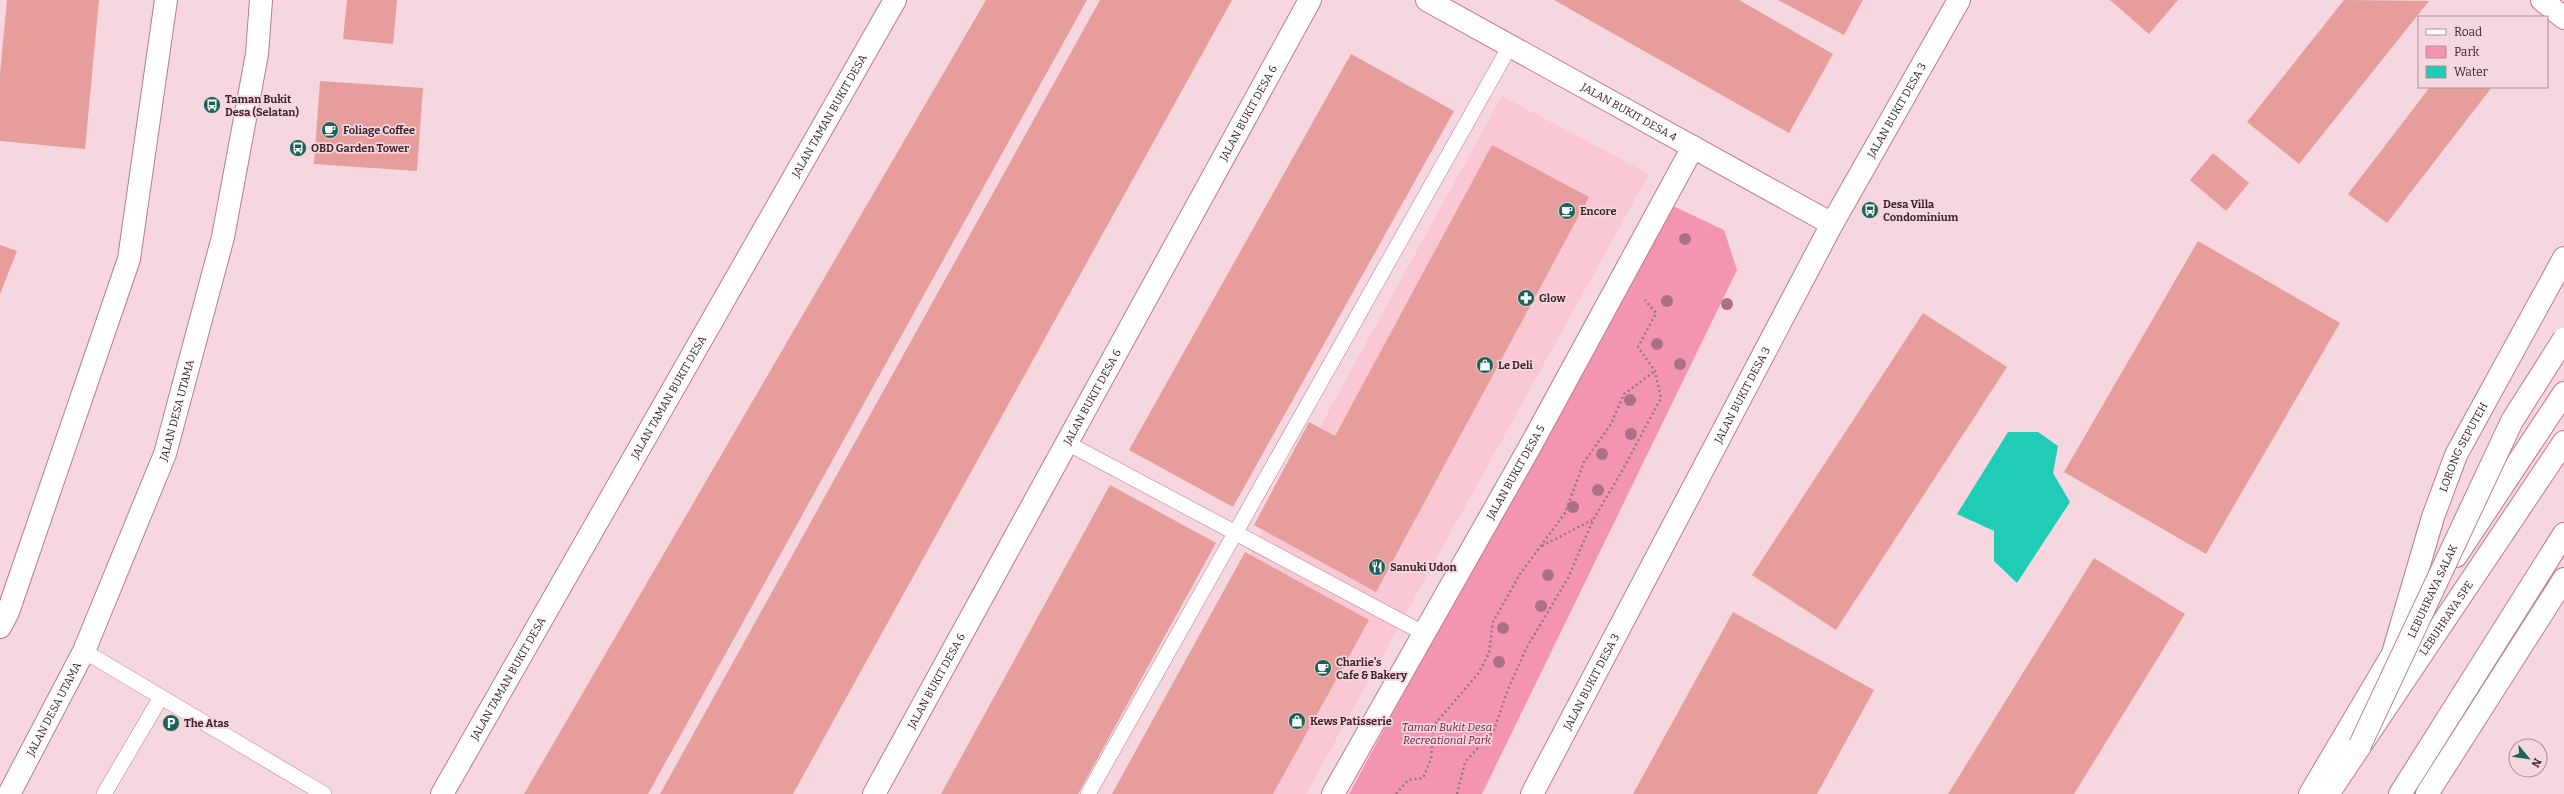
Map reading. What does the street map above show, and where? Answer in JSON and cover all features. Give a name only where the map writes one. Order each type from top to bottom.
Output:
[{"type":"main road","points":[[0,627],[8,612],[129,259],[166,0]]},
{"type":"main road","name":"JALAN DESA UTAMA","points":[[9,794],[84,651],[165,454],[224,237],[257,54],[261,0]]},
{"type":"main road","name":"JALAN TAMAN BUKIT DESA","points":[[442,794],[895,0]]},
{"type":"main road","name":"JALAN BUKIT DESA 6","points":[[874,794],[1310,0]]},
{"type":"main road","name":"JALAN BUKIT DESA 4","points":[[1427,0],[1832,224]]},
{"type":"main road","name":"JALAN BUKIT DESA 3","points":[[1532,794],[1832,224],[1959,0]]},
{"type":"main road","points":[[2542,0],[2564,18]]},
{"type":"main road","name":"JALAN BUKIT DESA 5","points":[[1333,794],[1532,443],[1693,147]]},
{"type":"main road","name":"LORONG SEPUTEH","points":[[2394,650],[2433,517],[2456,455],[2564,258]]},
{"type":"main road","points":[[2360,745],[2512,421],[2564,339]]},
{"type":"main road","name":"LEBUHRAYA SALAK","points":[[2310,794],[2394,650],[2564,393]]},
{"type":"main road","name":"LEBUHRAYA SPE","points":[[2328,794],[2564,442]]},
{"type":"main road","points":[[2400,794],[2564,534]]},
{"type":"main road","points":[[2427,794],[2564,579]]},
{"type":"lane","points":[[1088,794],[1510,46]]},
{"type":"lane","points":[[1067,443],[1424,634]]},
{"type":"lane","points":[[84,651],[324,794]]},
{"type":"lane","points":[[104,794],[161,697]]},
{"type":"path","points":[[1457,794],[1465,762],[1494,730],[1508,689],[1524,654],[1568,578],[1593,520],[1622,471],[1661,398],[1655,371],[1638,347],[1656,314],[1638,292],[1630,264]]},
{"type":"path","points":[[1396,794],[1408,780],[1423,778],[1432,759],[1434,725],[1478,674],[1489,653],[1493,622],[1520,574],[1565,513],[1584,462],[1611,424],[1624,394],[1655,371]]},
{"type":"path","points":[[1541,546],[1593,520]]},
{"type":"shaded area","points":[[1502,96],[1649,174],[1306,794],[1118,794]]},
{"type":"green space","name":"Taman Bukit Desa Recreational Park","points":[[1671,205],[1724,230],[1737,270],[1482,794],[1349,794],[1640,258]]},
{"type":"water","points":[[2008,432],[2038,432],[2058,446],[2053,473],[2070,502],[2017,583],[1994,561],[1994,531],[1957,514]]},
{"type":"building","points":[[7,0],[99,0],[85,149],[0,141],[0,74]]},
{"type":"building","points":[[347,0],[397,0],[393,44],[343,39]]},
{"type":"building","points":[[986,0],[1087,0],[648,794],[524,794]]},
{"type":"building","points":[[1100,0],[1232,0],[793,794],[660,794]]},
{"type":"building","points":[[1554,0],[1739,0],[1833,54],[1789,133]]},
{"type":"building","points":[[1778,0],[1863,0],[1844,35]]},
{"type":"building","points":[[2110,0],[2178,0],[2149,34]]},
{"type":"building","points":[[2344,0],[2429,1],[2299,164],[2247,122]]},
{"type":"building","points":[[1351,54],[1454,111],[1233,507],[1129,450]]},
{"type":"building","points":[[320,81],[423,88],[417,171],[314,164]]},
{"type":"building","points":[[2429,88],[2491,88],[2387,223],[2348,194]]},
{"type":"building","points":[[1492,145],[1589,197],[1376,592],[1254,525],[1309,422],[1335,436]]},
{"type":"building","points":[[2213,153],[2249,183],[2226,211],[2190,180]]},
{"type":"building","points":[[2198,241],[2340,323],[2206,554],[2064,472]]},
{"type":"building","points":[[0,245],[17,251],[0,294]]},
{"type":"building","points":[[1923,313],[2007,367],[1836,630],[1752,575]]},
{"type":"building","points":[[1110,485],[1216,543],[1078,794],[941,794]]},
{"type":"building","points":[[1245,552],[1369,620],[1273,794],[1112,794]]},
{"type":"building","points":[[2094,558],[2185,614],[2074,794],[1948,794]]},
{"type":"building","points":[[1733,612],[1874,690],[1817,794],[1633,794]]},
{"type":"place","name":"Taman Bukit Desa (Selatan)","points":[[212,105]]},
{"type":"place","name":"Foliage Coffee","points":[[330,130]]},
{"type":"place","name":"OBD Garden Tower","points":[[298,148]]},
{"type":"place","name":"Desa Villa Condominium","points":[[1870,210]]},
{"type":"place","name":"Encore","points":[[1567,211]]},
{"type":"place","name":"Glow","points":[[1526,298]]},
{"type":"place","name":"Le Deli","points":[[1485,365]]},
{"type":"place","name":"Sanuki Udon","points":[[1377,567]]},
{"type":"place","name":"Charlie's Cafe & Bakery","points":[[1323,668]]},
{"type":"place","name":"Kews Patisserie","points":[[1297,721]]},
{"type":"place","name":"The Atas","points":[[171,723]]}]
